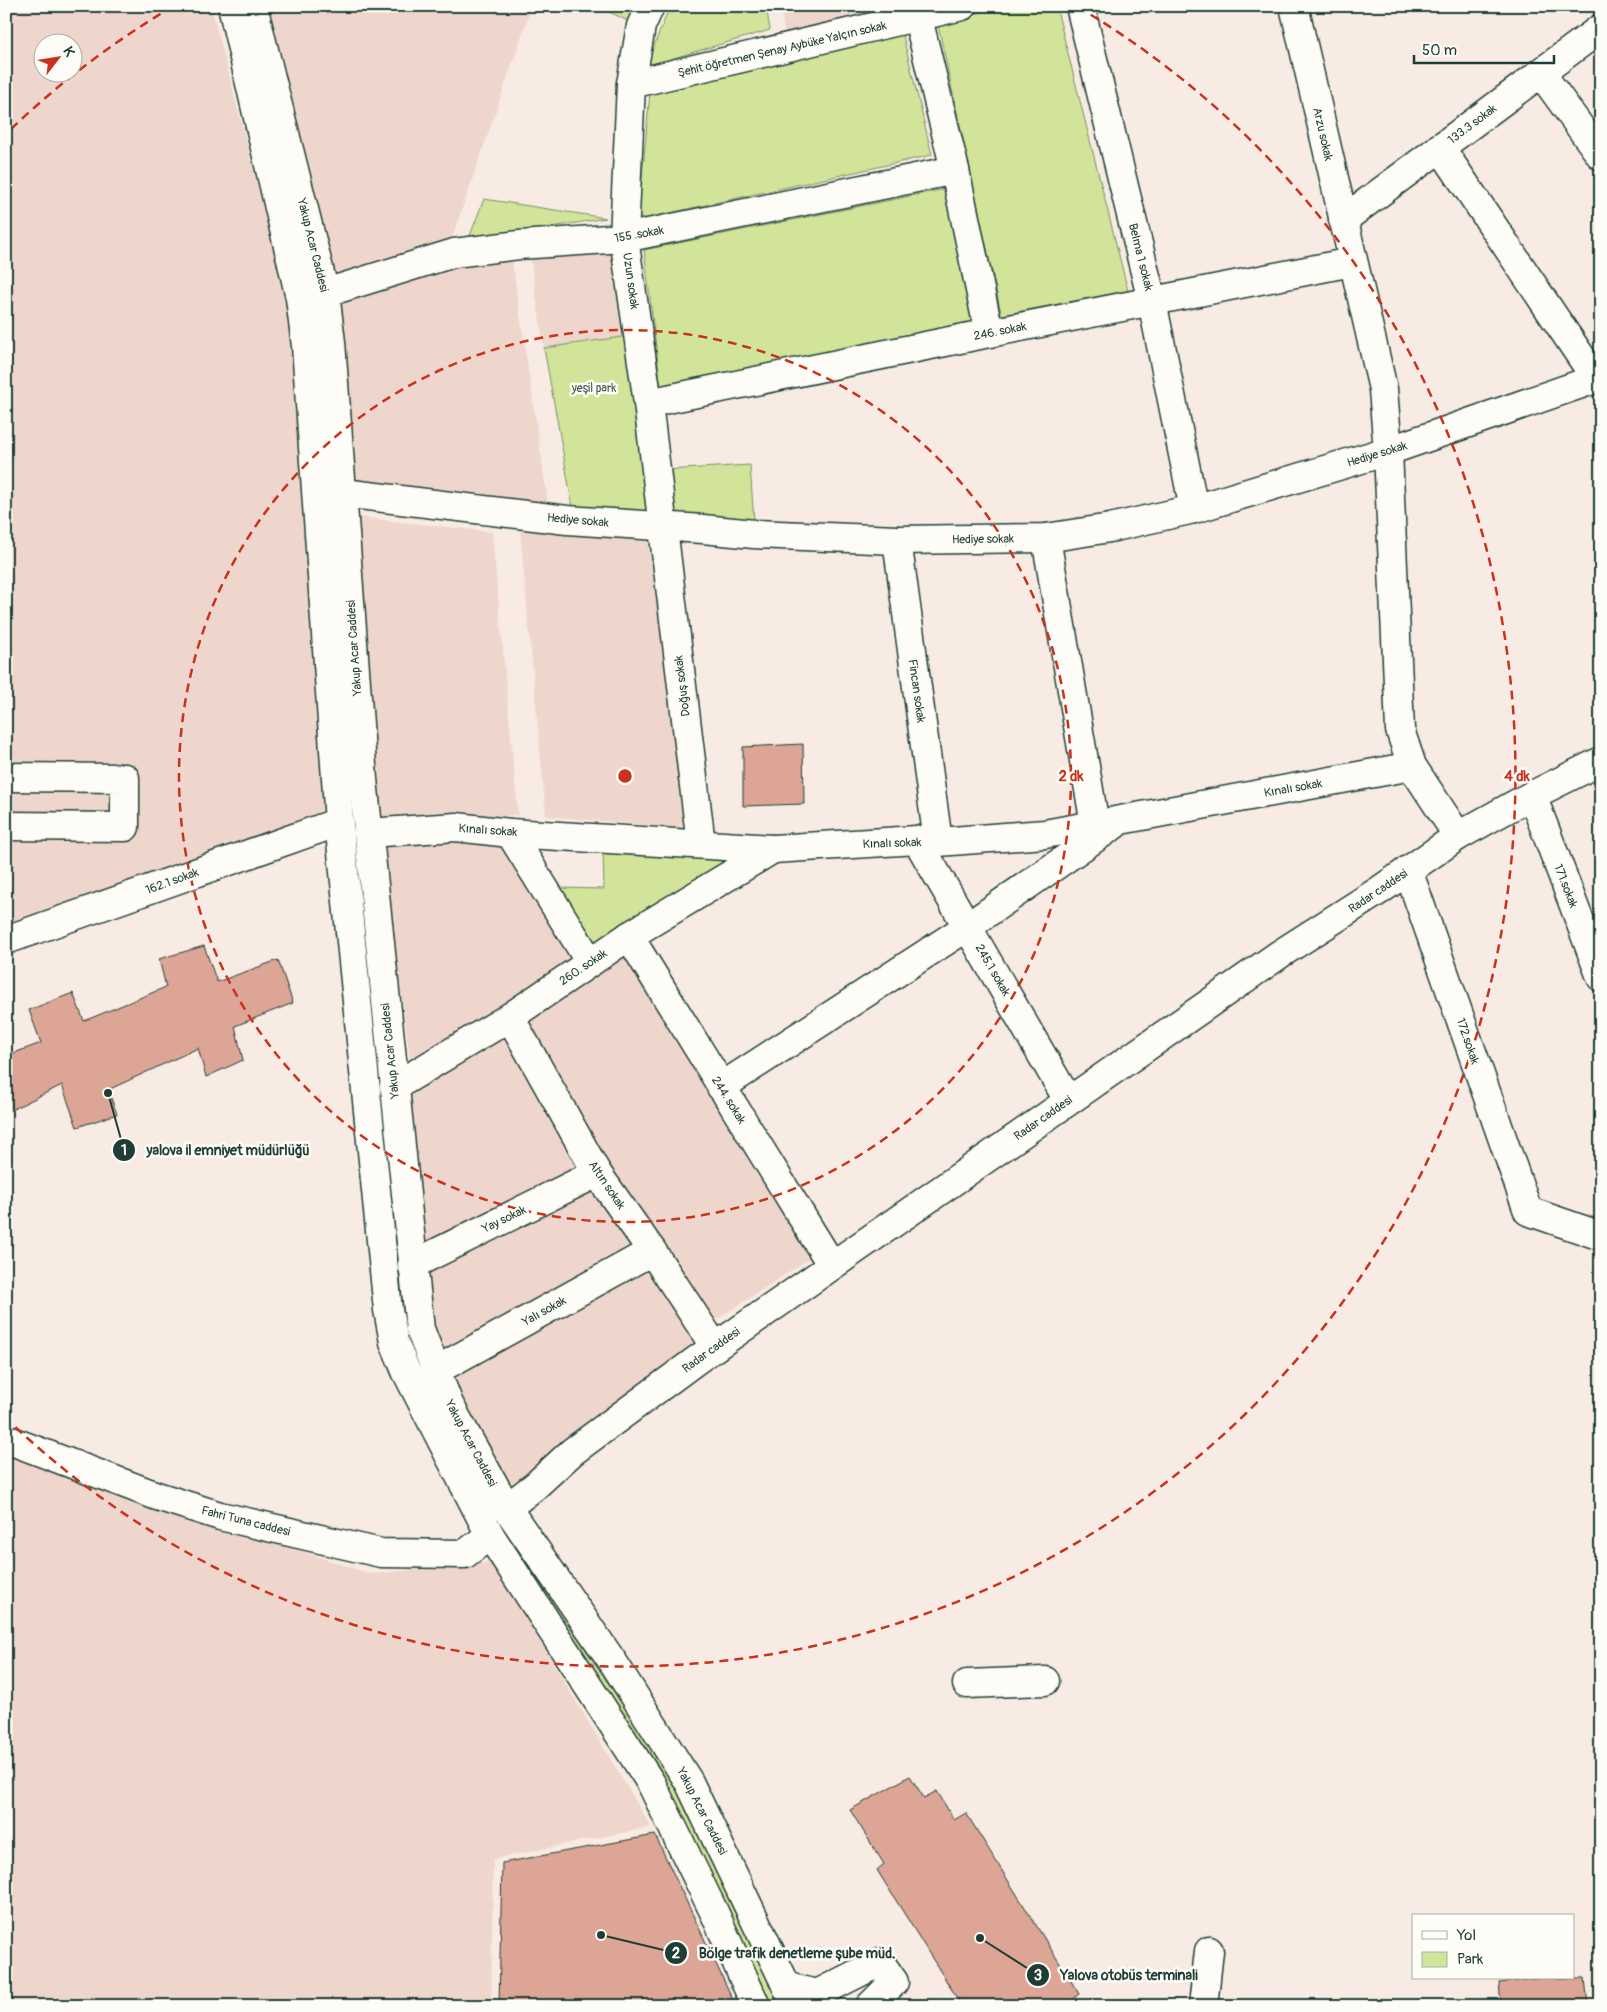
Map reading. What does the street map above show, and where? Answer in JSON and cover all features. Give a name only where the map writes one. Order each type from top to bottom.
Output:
[{"type":"street","name":"Yakup Acar Caddesi","points":[[232,6],[300,298],[306,346],[338,822],[388,1310],[394,1342],[411,1383],[490,1535],[651,1783],[715,1914],[756,2006]]},
{"type":"street","name":"Yakup Acar Caddesi","points":[[253,6],[325,293],[331,342],[368,833],[420,1329],[449,1404],[507,1508],[615,1665],[690,1782],[791,1996]]},
{"type":"street","name":"Uzun sokak","points":[[650,6],[641,26],[631,84],[624,238],[648,404],[663,527]]},
{"type":"street","name":"Şehit öğretmen Şenay Aybüke Yalçın sokak","points":[[631,84],[918,18],[962,6]]},
{"type":"street","name":"Belma 1 sokak","points":[[1080,6],[1152,301],[1194,509]]},
{"type":"street","name":"Arzu sokak","points":[[1294,6],[1342,220],[1383,389],[1388,451],[1400,730],[1412,766],[1458,836]]},
{"type":"street","points":[[918,18],[955,170],[989,333]]},
{"type":"street","name":"133.3 sokak","points":[[1342,220],[1601,28]]},
{"type":"street","points":[[1541,73],[1601,156]]},
{"type":"street","points":[[1440,147],[1599,378]]},
{"type":"street","name":"155 .sokak","points":[[325,293],[454,254],[519,245],[624,238],[955,170]]},
{"type":"street","name":"246. sokak","points":[[648,404],[989,333],[1352,262]]},
{"type":"street","name":"Hediye sokak","points":[[343,493],[567,520],[703,528],[754,534],[896,540],[1046,538],[1110,528],[1194,509],[1388,451],[1599,378]]},
{"type":"street","name":"Doğuş sokak","points":[[663,527],[701,844]]},
{"type":"street","points":[[1046,538],[1095,825]]},
{"type":"street","name":"Fincan sokak","points":[[896,540],[928,841]]},
{"type":"street","name":"Radar caddesi","points":[[507,1508],[572,1452],[715,1347],[831,1264],[1280,954],[1458,836],[1532,795],[1601,762]]},
{"type":"street","name":"Kınalı sokak","points":[[368,833],[456,828],[773,849],[1045,834],[1412,766]]},
{"type":"street","points":[[6,778],[125,778],[125,827],[6,826]]},
{"type":"street","name":"171.sokak","points":[[1532,795],[1601,977]]},
{"type":"street","points":[[721,1087],[967,927],[1122,820]]},
{"type":"street","name":"162.1 sokak","points":[[6,940],[338,822]]},
{"type":"street","points":[[510,833],[590,962]]},
{"type":"street","name":"245.1 sokak","points":[[928,841],[967,927],[1068,1100]]},
{"type":"street","name":"260. sokak","points":[[394,1087],[510,1017],[629,936],[773,849]]},
{"type":"street","name":"172.sokak","points":[[1408,870],[1528,1211],[1601,1236]]},
{"type":"street","name":"244. sokak","points":[[629,936],[831,1264]]},
{"type":"street","name":"Altın sokak","points":[[510,1017],[597,1173],[652,1251],[715,1347]]},
{"type":"street","name":"Yay sokak","points":[[412,1265],[597,1173]]},
{"type":"street","name":"Yalı sokak","points":[[436,1372],[652,1251]]},
{"type":"street","name":"Fahri Tuna caddesi","points":[[6,1439],[157,1496],[220,1516],[381,1552],[465,1554],[490,1535]]},
{"type":"street","points":[[967,1684],[1045,1681]]},
{"type":"street","points":[[1203,2006],[1209,1951]]},
{"type":"street","points":[[791,1996],[817,1994],[880,1962],[894,1982],[870,2006]]},
{"type":"shaded area","points":[[6,6],[211,6],[291,313],[324,818],[6,930]]},
{"type":"shaded area","points":[[261,6],[532,6],[450,244],[331,285]]},
{"type":"shaded area","points":[[780,6],[881,6],[785,35]]},
{"type":"shaded area","points":[[613,247],[629,336],[544,348],[530,256]]},
{"type":"shaded area","points":[[511,254],[548,503],[355,480],[339,299],[455,262]]},
{"type":"shaded area","points":[[357,517],[492,532],[518,815],[377,821]]},
{"type":"shaded area","points":[[520,530],[648,540],[688,829],[546,816]]},
{"type":"shaded area","points":[[504,841],[577,958],[411,1068],[382,843]]},
{"type":"shaded area","points":[[626,949],[815,1255],[707,1326],[598,1163],[520,1020]]},
{"type":"shaded area","points":[[508,1027],[586,1170],[422,1248],[410,1090]]},
{"type":"shaded area","points":[[594,1182],[640,1248],[443,1359],[428,1315],[418,1269]]},
{"type":"shaded area","points":[[650,1266],[699,1338],[510,1490],[444,1374]]},
{"type":"shaded area","points":[[6,1454],[371,1574],[493,1562],[651,1827],[493,1859],[491,2006],[6,2006]]},
{"type":"green space","points":[[597,6],[639,6],[632,23]]},
{"type":"green space","points":[[670,6],[766,6],[770,30],[646,66]]},
{"type":"green space","points":[[1002,6],[1056,6],[1129,295],[1003,322],[938,25]]},
{"type":"green space","points":[[902,32],[932,155],[638,220],[650,93]]},
{"type":"green space","points":[[945,189],[977,324],[661,388],[644,250]]},
{"type":"green space","points":[[484,199],[606,218],[468,241]]},
{"type":"green space","name":"yeşil park","points":[[629,336],[653,512],[573,508],[544,348]]},
{"type":"green space","points":[[750,465],[754,522],[671,517],[666,470]]},
{"type":"green space","points":[[603,849],[737,856],[595,945],[559,888],[604,889]]},
{"type":"green space","points":[[511,1539],[670,1775],[731,1898],[780,2006],[767,2006],[507,1542]]},
{"type":"building","points":[[803,744],[804,804],[743,806],[743,747]]},
{"type":"building","points":[[204,946],[217,982],[278,960],[293,1003],[235,1026],[243,1060],[206,1077],[198,1048],[108,1090],[117,1114],[77,1127],[62,1085],[9,1111],[6,1101],[6,1056],[41,1043],[29,1010],[73,993],[84,1021],[166,987],[159,959]]},
{"type":"building","points":[[910,1776],[924,1798],[937,1791],[954,1820],[966,1813],[1079,1994],[1065,2006],[962,2006],[877,1870],[884,1864],[850,1810]]},
{"type":"building","points":[[655,1835],[736,2006],[499,2006],[502,1863]]},
{"type":"building","points":[[1585,1978],[1588,2006],[1501,2006],[1499,1983]]},
{"type":"place","name":"yalova il emniyet müdürlüğü","points":[[108,1093]]},
{"type":"place","name":"Bölge trafik denetleme şube müd.","points":[[601,1935]]},
{"type":"place","name":"Yalova otobüs terminali","points":[[980,1938]]}]
